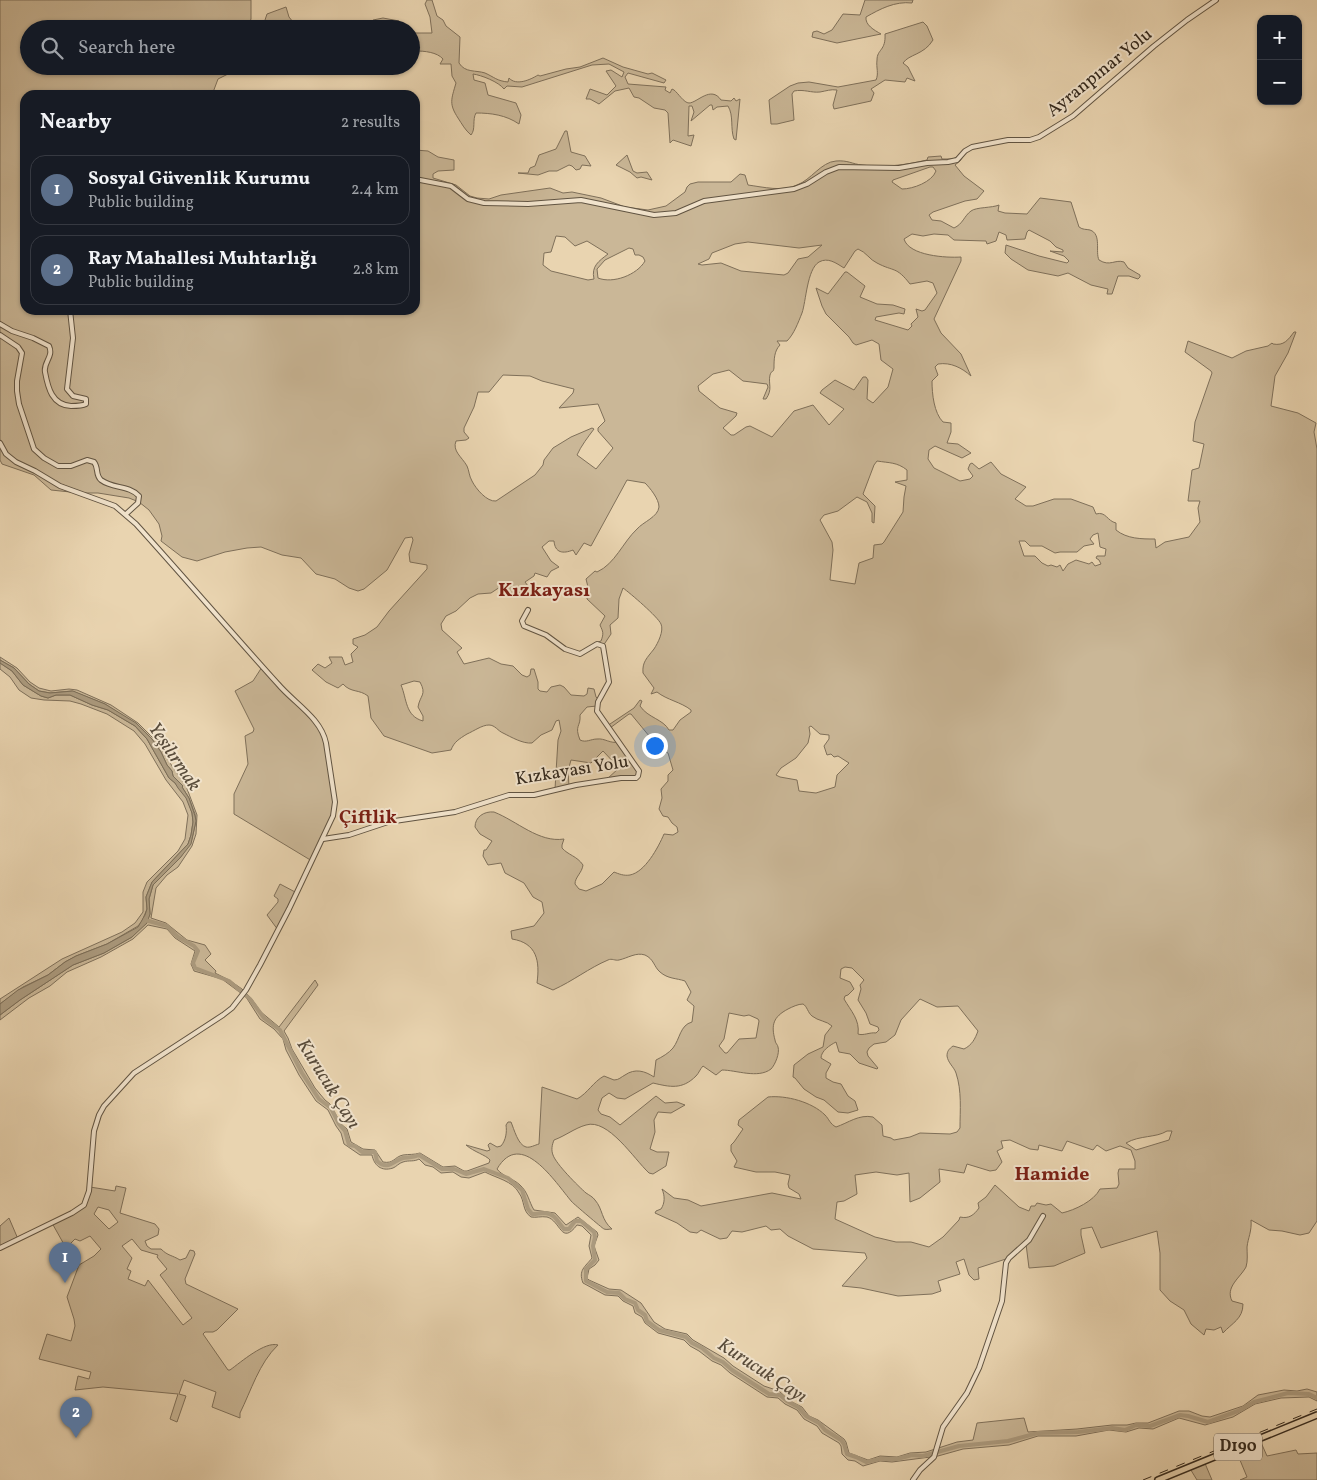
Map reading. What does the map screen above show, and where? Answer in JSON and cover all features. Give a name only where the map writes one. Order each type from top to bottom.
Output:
[{"type":"main road","name":"D190","points":[[1158,1480],[1317,1415]]},
{"type":"street","name":"Ayranpınar Yolu","points":[[420,180],[448,184],[455,187],[468,199],[484,203],[528,204],[581,200],[658,216],[676,213],[704,201],[794,189],[807,184],[826,172],[840,167],[899,168],[927,163],[952,162],[957,160],[965,151],[972,148],[1008,140],[1032,140],[1054,129],[1073,116],[1176,28],[1216,0]]},
{"type":"street","points":[[0,324],[12,332],[34,338],[48,345],[51,353],[45,370],[52,396],[63,404],[82,406],[86,404],[86,399],[73,396],[67,389],[73,338],[71,315]]},
{"type":"street","points":[[0,335],[18,347],[22,352],[17,391],[19,404],[34,449],[44,458],[58,466],[71,466],[87,460],[94,462],[97,465],[98,476],[102,480],[131,490],[139,496],[138,503],[126,514]]},
{"type":"street","points":[[0,443],[12,460],[35,471],[54,484],[112,504],[126,514],[278,684],[322,730],[326,743],[335,806],[333,816],[323,839],[264,957],[241,997],[223,1015],[134,1073],[104,1106],[94,1130],[89,1191],[85,1203],[79,1210],[0,1248]]},
{"type":"street","name":"Kızkayası Yolu","points":[[323,839],[349,835],[388,822],[455,812],[509,795],[534,795],[576,785],[621,778],[636,778],[638,776],[638,771],[597,711],[598,702],[609,682],[603,646],[597,644],[580,654],[565,648],[546,635],[524,626],[522,621],[528,610]]},
{"type":"street","points":[[913,1480],[934,1454],[943,1427],[967,1393],[978,1368],[1002,1301],[1006,1263],[1029,1240],[1044,1216]]},
{"type":"shaded area","points":[[0,0],[251,0],[251,20],[20,20],[20,75],[226,75],[218,79],[214,90],[20,90],[20,315],[420,315],[420,150],[428,151],[438,157],[454,160],[454,170],[438,171],[433,174],[433,178],[456,185],[470,196],[477,198],[489,199],[501,195],[550,188],[563,193],[572,192],[601,198],[625,207],[648,210],[666,206],[685,192],[690,184],[698,182],[731,182],[740,174],[745,175],[748,185],[786,188],[802,183],[826,164],[836,161],[870,166],[894,166],[927,160],[928,157],[941,156],[942,159],[953,159],[966,152],[955,165],[964,176],[984,191],[977,199],[933,212],[929,215],[932,220],[941,221],[954,228],[969,213],[976,209],[999,205],[998,211],[1027,214],[1040,198],[1071,202],[1079,227],[1090,230],[1096,235],[1099,260],[1106,263],[1124,262],[1128,268],[1140,275],[1140,277],[1138,279],[1129,276],[1118,276],[1112,294],[1107,294],[1108,289],[1091,285],[1068,273],[1058,276],[1028,270],[1005,253],[1006,245],[1039,256],[1067,263],[1069,261],[1064,256],[1050,251],[1063,252],[1063,250],[1029,230],[1025,239],[1007,240],[1006,235],[999,232],[996,241],[987,244],[986,241],[954,240],[948,235],[934,234],[923,236],[912,234],[904,239],[907,245],[913,249],[929,255],[961,257],[961,261],[934,319],[941,333],[961,354],[971,376],[956,366],[938,364],[935,367],[938,375],[932,381],[932,386],[937,414],[943,422],[951,423],[951,432],[947,443],[958,444],[971,453],[962,458],[935,446],[929,450],[928,459],[934,468],[960,481],[970,479],[973,476],[968,469],[970,464],[972,463],[979,469],[991,462],[1001,474],[1026,487],[1015,499],[1026,506],[1033,506],[1054,499],[1071,499],[1093,507],[1096,514],[1102,514],[1116,523],[1116,530],[1120,533],[1140,539],[1155,539],[1156,548],[1165,542],[1189,537],[1200,522],[1198,508],[1200,501],[1188,501],[1192,470],[1199,468],[1204,444],[1193,441],[1195,422],[1212,373],[1185,352],[1188,341],[1232,358],[1246,351],[1268,346],[1272,343],[1283,343],[1296,332],[1288,353],[1275,376],[1271,406],[1298,413],[1316,423],[1314,432],[1317,449],[1317,1221],[1309,1233],[1300,1235],[1269,1230],[1251,1220],[1246,1267],[1230,1291],[1232,1301],[1243,1304],[1243,1309],[1236,1320],[1223,1333],[1221,1327],[1214,1330],[1206,1329],[1204,1335],[1191,1324],[1184,1310],[1170,1301],[1160,1290],[1160,1253],[1157,1231],[1101,1248],[1092,1227],[1081,1229],[1085,1253],[1054,1266],[1029,1268],[1026,1244],[1009,1258],[978,1268],[979,1279],[974,1280],[969,1275],[964,1259],[956,1262],[960,1274],[938,1281],[941,1291],[932,1294],[898,1296],[842,1286],[867,1258],[865,1253],[813,1249],[788,1236],[780,1229],[771,1230],[766,1226],[742,1232],[732,1231],[727,1238],[720,1239],[701,1230],[697,1233],[690,1232],[677,1223],[655,1213],[661,1209],[663,1204],[662,1189],[674,1198],[688,1200],[701,1206],[772,1193],[801,1199],[799,1194],[789,1188],[790,1175],[775,1172],[756,1172],[734,1167],[737,1161],[731,1151],[731,1145],[743,1129],[738,1125],[739,1120],[768,1097],[791,1098],[813,1106],[820,1110],[836,1127],[858,1118],[873,1117],[882,1125],[883,1136],[894,1140],[920,1133],[950,1134],[957,1132],[960,1128],[959,1087],[956,1073],[947,1053],[953,1046],[964,1049],[967,1047],[973,1042],[978,1031],[958,1006],[937,1007],[920,999],[901,1020],[895,1035],[886,1042],[874,1044],[869,1048],[868,1056],[877,1069],[859,1063],[850,1054],[839,1052],[836,1042],[826,1048],[821,1058],[831,1064],[826,1073],[826,1078],[841,1084],[848,1096],[855,1101],[858,1110],[848,1113],[838,1112],[824,1100],[804,1089],[793,1077],[794,1065],[808,1054],[823,1047],[825,1035],[832,1026],[812,1016],[803,1004],[788,1009],[776,1018],[773,1030],[778,1046],[778,1056],[773,1067],[766,1072],[753,1074],[722,1070],[716,1075],[703,1066],[696,1076],[686,1084],[670,1086],[653,1083],[625,1099],[617,1098],[609,1093],[602,1098],[598,1110],[601,1114],[610,1117],[620,1125],[656,1096],[665,1103],[677,1102],[685,1105],[671,1113],[658,1112],[654,1120],[655,1132],[650,1149],[657,1152],[669,1152],[666,1166],[653,1174],[649,1173],[612,1133],[594,1124],[582,1126],[554,1140],[552,1153],[555,1159],[573,1180],[594,1199],[608,1226],[612,1229],[604,1229],[582,1211],[547,1172],[527,1156],[516,1154],[506,1158],[497,1169],[523,1188],[534,1210],[555,1213],[566,1225],[578,1217],[597,1232],[598,1235],[594,1246],[599,1260],[589,1269],[587,1278],[589,1280],[609,1289],[621,1290],[641,1303],[654,1322],[665,1329],[687,1334],[693,1340],[724,1358],[764,1386],[779,1391],[790,1401],[802,1407],[809,1416],[818,1420],[844,1439],[849,1453],[868,1460],[880,1456],[897,1457],[910,1453],[926,1452],[957,1442],[973,1440],[977,1423],[1024,1418],[1028,1432],[1148,1423],[1179,1411],[1189,1411],[1210,1417],[1243,1406],[1258,1395],[1284,1390],[1297,1391],[1307,1389],[1317,1392],[1317,1401],[1309,1397],[1281,1398],[1255,1404],[1233,1417],[1205,1425],[1179,1418],[1153,1429],[1139,1428],[1126,1432],[1109,1430],[1076,1436],[1038,1436],[1009,1445],[963,1449],[938,1456],[892,1462],[880,1461],[863,1466],[855,1461],[848,1460],[842,1454],[839,1443],[822,1433],[817,1426],[804,1419],[797,1410],[778,1398],[767,1397],[690,1346],[684,1340],[658,1333],[645,1323],[642,1317],[635,1313],[633,1306],[618,1296],[605,1295],[583,1283],[582,1272],[592,1258],[589,1246],[591,1235],[582,1226],[577,1225],[572,1231],[564,1233],[552,1219],[547,1217],[531,1217],[526,1212],[521,1196],[513,1185],[485,1172],[469,1178],[461,1177],[453,1172],[441,1173],[433,1167],[425,1165],[419,1159],[403,1162],[393,1168],[385,1169],[376,1165],[372,1155],[360,1155],[344,1144],[341,1133],[328,1110],[316,1101],[299,1075],[286,1050],[283,1039],[274,1029],[260,1019],[246,997],[222,979],[194,971],[191,964],[195,951],[175,938],[167,929],[148,925],[133,939],[101,957],[67,972],[0,1020],[0,1015],[20,1000],[73,965],[104,953],[132,937],[146,923],[150,914],[149,899],[153,885],[180,858],[189,845],[196,821],[183,786],[173,776],[172,771],[152,739],[137,725],[105,704],[72,691],[50,693],[39,691],[29,684],[14,668],[0,660],[0,657],[17,668],[30,682],[39,688],[51,691],[77,690],[111,705],[138,723],[158,743],[186,786],[197,815],[196,834],[192,846],[178,867],[167,875],[156,888],[151,918],[166,923],[187,940],[205,945],[211,954],[205,960],[216,971],[215,973],[242,989],[261,1012],[279,1027],[315,980],[318,985],[284,1031],[292,1049],[315,1088],[330,1104],[341,1124],[347,1129],[351,1142],[363,1149],[375,1150],[383,1162],[392,1161],[403,1155],[420,1153],[443,1167],[455,1166],[467,1171],[489,1163],[490,1160],[466,1145],[487,1151],[490,1150],[488,1145],[490,1143],[497,1147],[501,1146],[505,1139],[508,1122],[511,1122],[523,1146],[529,1147],[539,1144],[542,1087],[577,1099],[604,1076],[616,1080],[636,1071],[647,1073],[654,1077],[656,1060],[671,1050],[685,1026],[692,1022],[694,1006],[687,1000],[691,992],[685,981],[663,974],[650,959],[642,954],[619,960],[608,960],[553,990],[537,983],[538,967],[535,954],[527,944],[512,939],[511,931],[534,926],[544,913],[542,902],[533,897],[524,883],[505,873],[501,863],[488,865],[483,856],[484,850],[492,841],[480,834],[475,827],[475,823],[481,815],[494,812],[537,835],[546,838],[564,839],[562,848],[583,865],[575,884],[579,889],[586,891],[602,884],[614,872],[626,875],[636,873],[650,859],[664,834],[673,835],[678,832],[677,827],[668,817],[663,816],[659,809],[662,798],[661,789],[668,781],[668,775],[673,770],[668,753],[659,748],[631,714],[610,728],[607,726],[634,708],[640,700],[642,701],[640,706],[643,710],[663,723],[669,730],[673,730],[680,720],[691,712],[687,707],[657,692],[651,694],[654,688],[643,673],[644,663],[660,637],[661,624],[650,611],[623,588],[619,599],[618,618],[610,625],[611,634],[603,646],[598,642],[602,638],[603,633],[600,625],[605,616],[587,599],[588,587],[586,579],[595,571],[597,572],[609,564],[632,534],[658,511],[658,501],[645,483],[627,480],[591,546],[584,543],[576,555],[573,550],[560,552],[556,548],[554,541],[549,541],[542,547],[551,561],[559,567],[551,571],[547,577],[535,573],[534,576],[525,582],[528,586],[516,595],[500,587],[491,593],[478,594],[470,598],[456,611],[446,616],[441,624],[442,630],[462,648],[457,652],[464,664],[489,658],[501,664],[513,666],[522,675],[527,677],[530,675],[531,669],[534,669],[540,691],[547,692],[551,687],[560,685],[571,695],[584,696],[587,694],[588,688],[594,689],[599,700],[597,706],[587,707],[580,715],[578,731],[580,740],[600,739],[619,742],[637,768],[638,776],[607,779],[619,768],[603,751],[591,763],[571,760],[568,771],[569,786],[555,789],[558,740],[561,731],[559,720],[556,721],[552,730],[541,735],[532,743],[517,740],[493,726],[486,725],[462,737],[451,750],[432,753],[384,736],[371,718],[368,696],[349,689],[343,684],[338,688],[326,682],[312,670],[318,664],[325,668],[332,663],[329,657],[342,657],[345,665],[353,662],[351,654],[358,647],[353,644],[353,639],[365,635],[377,627],[427,569],[427,565],[410,562],[409,554],[413,540],[412,537],[405,538],[387,570],[364,589],[358,591],[349,588],[335,579],[316,574],[301,558],[282,555],[261,547],[225,552],[197,561],[182,557],[161,541],[162,536],[159,524],[149,510],[139,502],[129,498],[98,493],[51,490],[34,475],[2,464],[0,460]],"holes":[[[930,167],[933,167],[936,171],[926,182],[911,188],[902,189],[892,182]],[[556,236],[565,237],[575,246],[587,241],[608,254],[595,267],[594,279],[588,280],[551,271],[543,265],[544,253],[551,252]],[[748,242],[799,248],[822,245],[808,257],[798,259],[788,273],[784,275],[741,271],[721,263],[698,264],[709,259],[712,253],[735,244]],[[629,248],[633,249],[635,255],[643,257],[645,261],[631,274],[617,279],[604,280],[598,278],[597,269],[605,260]],[[858,249],[875,262],[898,272],[910,284],[927,281],[933,283],[937,293],[925,310],[916,309],[918,317],[908,330],[875,320],[876,317],[899,313],[904,314],[905,309],[893,305],[877,304],[860,297],[865,286],[847,272],[845,272],[828,294],[816,288],[826,314],[853,343],[856,345],[872,340],[879,344],[881,360],[893,369],[888,387],[873,403],[867,399],[868,380],[866,377],[863,377],[854,390],[835,380],[820,393],[844,409],[829,425],[813,405],[794,411],[772,437],[750,426],[731,435],[723,428],[737,413],[720,408],[699,391],[698,386],[713,374],[729,370],[743,381],[767,384],[768,387],[763,399],[766,399],[770,389],[770,375],[774,370],[775,353],[780,345],[777,341],[787,341],[796,328],[802,313],[812,271],[819,262],[826,260],[832,261],[844,268]],[[503,375],[530,376],[574,389],[573,393],[559,408],[598,404],[605,421],[598,428],[598,431],[613,448],[596,469],[577,455],[594,429],[592,428],[571,437],[553,448],[535,475],[496,501],[493,501],[476,488],[467,466],[455,448],[456,441],[469,438],[464,432],[464,428],[474,407],[478,392],[489,392]],[[877,461],[896,464],[907,470],[907,480],[895,482],[906,486],[903,512],[884,542],[874,545],[873,558],[859,563],[855,584],[830,580],[832,542],[820,520],[824,515],[838,511],[857,497],[867,502],[872,513],[872,522],[874,523],[875,506],[863,494]],[[1098,533],[1100,547],[1106,549],[1105,556],[1097,556],[1096,558],[1101,564],[1095,566],[1092,562],[1089,564],[1076,560],[1068,564],[1063,571],[1060,565],[1057,567],[1048,566],[1035,556],[1024,556],[1019,541],[1025,541],[1030,546],[1042,546],[1055,553],[1077,552],[1084,546],[1094,544],[1090,539]],[[414,681],[420,682],[423,692],[418,707],[423,716],[423,721],[417,719],[410,711],[401,685]],[[811,726],[820,734],[829,735],[829,739],[824,746],[827,755],[838,756],[849,763],[837,775],[835,787],[816,793],[799,791],[797,780],[776,775],[781,768],[796,758],[808,743],[809,727]],[[845,967],[852,968],[864,980],[860,985],[861,989],[858,1000],[870,1024],[878,1027],[879,1030],[876,1033],[858,1034],[858,1024],[844,999],[854,989],[850,982],[840,978],[841,969]],[[729,1013],[749,1015],[758,1019],[756,1038],[739,1039],[727,1053],[719,1046],[724,1039]],[[1172,1131],[1169,1140],[1136,1150],[1126,1143],[1131,1140]],[[1010,1140],[1030,1149],[1038,1150],[1039,1145],[1062,1151],[1067,1141],[1093,1150],[1097,1145],[1106,1151],[1120,1146],[1131,1150],[1135,1161],[1135,1169],[1119,1169],[1119,1184],[1117,1188],[1100,1189],[1084,1204],[1062,1213],[1051,1204],[1037,1203],[1035,1206],[1031,1206],[1029,1211],[1019,1207],[995,1185],[986,1197],[978,1203],[979,1208],[975,1213],[969,1217],[960,1217],[943,1237],[929,1247],[911,1242],[896,1242],[875,1237],[835,1219],[837,1202],[844,1201],[857,1194],[855,1175],[876,1172],[897,1175],[909,1173],[910,1202],[920,1198],[940,1182],[939,1169],[964,1173],[967,1164],[990,1171],[996,1170],[1002,1162],[997,1151],[1003,1148],[1001,1141]]]},
{"type":"shaded area","points":[[427,0],[432,0],[437,16],[460,37],[459,63],[464,68],[485,73],[501,81],[508,82],[509,78],[519,82],[538,75],[580,67],[603,58],[623,67],[648,74],[652,73],[666,80],[664,83],[628,73],[625,77],[628,84],[666,87],[665,90],[670,93],[672,89],[674,90],[687,103],[709,94],[717,96],[721,100],[731,101],[734,98],[736,101],[740,99],[736,140],[733,135],[731,114],[728,106],[717,107],[713,110],[712,105],[710,105],[691,121],[694,112],[692,106],[689,106],[688,136],[694,135],[691,146],[673,140],[670,143],[668,113],[634,97],[629,88],[615,91],[599,104],[586,99],[590,89],[607,95],[616,86],[606,71],[611,70],[622,77],[624,72],[609,64],[592,65],[522,87],[507,86],[504,89],[490,79],[473,74],[474,80],[485,83],[488,95],[516,103],[521,115],[519,124],[509,118],[498,115],[476,113],[471,135],[465,129],[453,109],[452,98],[456,83],[452,76],[451,64],[440,64],[443,59],[434,53],[420,51],[420,33],[432,33],[430,17],[425,4]]},
{"type":"shaded area","points":[[865,0],[913,0],[912,3],[888,6],[866,17],[868,25],[881,34],[837,43],[812,37],[813,32],[817,31],[824,34],[832,30],[843,14],[860,15]]},
{"type":"shaded area","points":[[286,7],[291,20],[265,20],[267,14]]},
{"type":"shaded area","points":[[383,18],[394,20],[373,20]]},
{"type":"shaded area","points":[[923,22],[927,26],[933,40],[925,49],[903,63],[908,67],[915,81],[907,78],[905,82],[885,80],[871,89],[874,93],[871,101],[834,109],[833,105],[837,90],[817,92],[794,91],[792,94],[794,120],[771,124],[769,100],[790,86],[809,82],[838,87],[876,80],[877,56],[883,47],[885,34]]},
{"type":"shaded area","points":[[565,131],[567,131],[571,152],[585,156],[591,166],[582,165],[580,169],[576,170],[569,165],[557,171],[549,171],[538,175],[518,173],[528,173],[530,168],[535,166],[539,155],[556,149]]},
{"type":"shaded area","points":[[627,155],[633,171],[637,173],[647,172],[652,180],[641,177],[637,178],[616,165]]},
{"type":"shaded area","points":[[0,660],[14,668],[29,684],[39,691],[50,693],[73,691],[105,704],[136,723],[152,739],[172,771],[173,776],[183,786],[196,821],[191,844],[153,885],[149,899],[150,914],[147,923],[132,937],[104,953],[73,965],[0,1015],[0,1004],[18,990],[48,975],[76,956],[107,944],[138,927],[147,909],[146,897],[152,882],[188,844],[193,822],[192,813],[186,798],[169,778],[147,739],[135,726],[108,710],[70,695],[56,695],[48,698],[41,696],[23,685],[12,671],[0,663]]},
{"type":"shaded area","points":[[0,663],[12,671],[23,685],[41,696],[48,698],[56,695],[70,695],[108,710],[135,726],[147,739],[169,778],[187,798],[193,822],[188,844],[152,882],[146,897],[147,909],[138,926],[107,944],[65,962],[48,975],[23,987],[0,1004],[0,999],[62,959],[122,932],[135,923],[143,912],[143,892],[147,882],[178,851],[185,839],[188,815],[183,802],[166,780],[145,744],[134,731],[107,714],[81,704],[70,701],[31,698],[19,690],[10,677],[0,669]]},
{"type":"shaded area","points":[[262,667],[315,721],[324,733],[334,797],[334,813],[312,861],[234,814],[234,794],[248,764],[245,736],[253,732],[254,729],[235,691],[253,681]]},
{"type":"shaded area","points":[[280,884],[297,893],[278,930],[267,915],[278,902],[278,899],[274,896]]},
{"type":"shaded area","points":[[116,1186],[126,1188],[120,1213],[155,1224],[159,1229],[158,1235],[145,1241],[147,1246],[151,1249],[161,1249],[180,1260],[186,1258],[190,1250],[194,1251],[195,1254],[185,1279],[186,1284],[238,1309],[217,1330],[203,1334],[228,1370],[260,1349],[278,1345],[271,1352],[256,1378],[240,1413],[240,1418],[212,1407],[216,1392],[184,1380],[179,1394],[186,1396],[177,1422],[170,1419],[178,1394],[103,1387],[75,1390],[78,1376],[89,1379],[91,1372],[39,1359],[47,1334],[71,1341],[75,1326],[67,1297],[79,1265],[94,1256],[101,1249],[90,1236],[80,1241],[75,1239],[66,1248],[52,1223],[81,1208],[90,1187],[115,1191]],"holes":[[[98,1207],[109,1210],[118,1222],[109,1229],[94,1214]],[[132,1239],[141,1250],[158,1255],[157,1257],[167,1269],[160,1275],[192,1318],[183,1325],[148,1280],[145,1286],[128,1279],[131,1271],[127,1269],[132,1258],[122,1246]]]},
{"type":"shaded area","points":[[9,1218],[18,1239],[0,1248],[0,1226]]},
{"type":"shaded area","points":[[1259,1438],[1267,1456],[1296,1450],[1298,1454],[1317,1453],[1317,1480],[1240,1480],[1247,1477],[1235,1448]]},
{"type":"shaded area","points":[[1204,1461],[1212,1480],[1197,1480],[1189,1467]]},
{"type":"waterway","name":"Kurucuk Çayı","points":[[145,920],[167,926],[178,937],[194,946],[198,951],[193,963],[195,968],[229,981],[250,999],[264,1018],[280,1030],[302,1073],[319,1099],[331,1108],[345,1131],[349,1145],[355,1146],[362,1152],[375,1152],[377,1161],[384,1165],[403,1158],[419,1155],[442,1169],[454,1169],[466,1174],[484,1169],[508,1178],[522,1190],[528,1209],[532,1214],[545,1213],[552,1215],[564,1229],[569,1229],[575,1221],[581,1221],[594,1232],[595,1237],[593,1246],[595,1260],[586,1269],[586,1281],[607,1292],[619,1293],[625,1299],[635,1303],[638,1310],[645,1315],[647,1321],[659,1330],[686,1337],[692,1343],[769,1394],[780,1395],[841,1440],[847,1454],[866,1462],[880,1459],[897,1459],[912,1455],[923,1456],[959,1446],[1008,1441],[1038,1433],[1078,1432],[1112,1428],[1125,1430],[1136,1425],[1150,1426],[1180,1415],[1208,1422],[1238,1411],[1254,1402],[1288,1393],[1309,1394],[1317,1398]]},
{"type":"railway","points":[[1143,1480],[1317,1409]]},
{"type":"place","name":"Sosyal Güvenlik Kurumu","points":[[65,1283]]},
{"type":"place","name":"Ray Mahallesi Muhtarlığı","points":[[76,1438]]},
{"type":"district","name":"Kızkayası","points":[[544,591]]},
{"type":"district","name":"Çiftlik","points":[[368,818]]},
{"type":"district","name":"Hamide","points":[[1052,1175]]},
{"type":"water label","name":"Yeşilırmak","points":[[174,757]]}]
